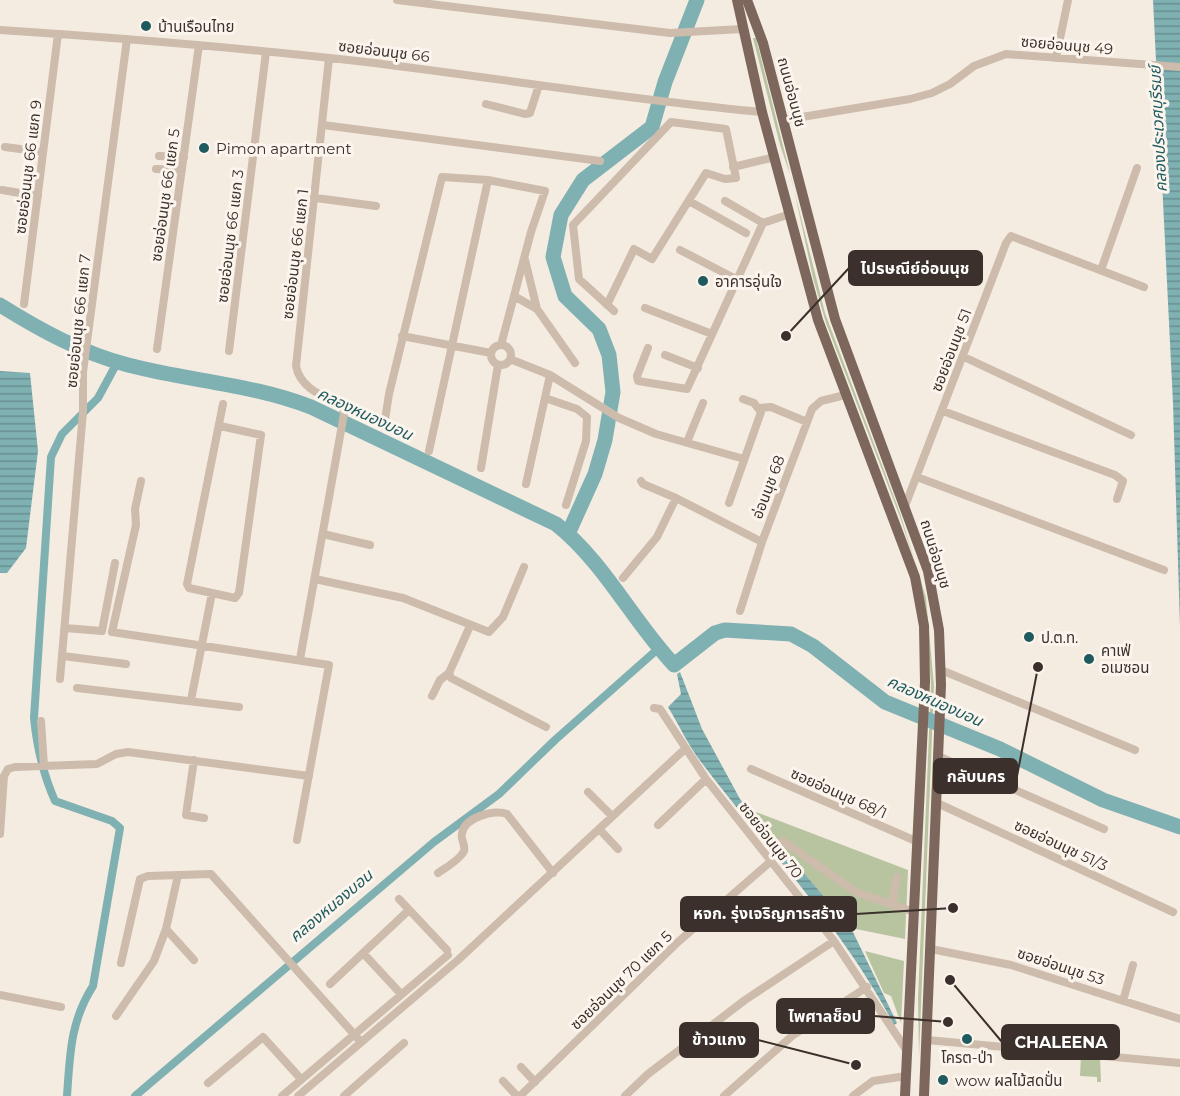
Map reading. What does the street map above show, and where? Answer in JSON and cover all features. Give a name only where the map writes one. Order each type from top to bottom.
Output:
[{"type":"main road","name":"ถนนอ่อนนุช","points":[[746,0],[763,43],[835,319],[928,571],[939,630],[940,756],[924,1096]]},
{"type":"main road","name":"ถนนอ่อนนุช","points":[[746,0],[748,47]]},
{"type":"main road","name":"ถนนอ่อนนุช","points":[[757,4],[763,43]]},
{"type":"main road","name":"ถนนอ่อนนุช","points":[[737,5],[762,112],[818,320],[915,577],[924,626],[923,754],[905,1096]]},
{"type":"main road","points":[[906,1076],[925,1076]]},
{"type":"street","points":[[397,0],[670,33],[689,34],[742,29]]},
{"type":"street","points":[[1056,58],[1068,0]]},
{"type":"street","name":"ซอยอ่อนนุช 66","points":[[0,30],[200,45],[330,58],[667,103],[762,112]]},
{"type":"street","name":"ซอยอ่อนนุช 66 แยก 9","points":[[24,304],[58,34]]},
{"type":"street","name":"ซอยอ่อนนุช 66 แยก 7","points":[[60,679],[83,412],[84,363],[127,39]]},
{"type":"street","name":"ซอยอ่อนนุช 66 แยก 5","points":[[157,349],[200,45]]},
{"type":"street","name":"ซอยอ่อนนุช 66 แยก 3","points":[[229,351],[266,52]]},
{"type":"street","name":"ซอยอ่อนนุช 49","points":[[784,120],[910,99],[932,93],[950,84],[974,66],[996,56],[1016,53],[1180,67]]},
{"type":"street","name":"ซอยอ่อนนุช 66 แยก 1","points":[[300,659],[345,414],[342,406],[316,393],[304,383],[297,375],[296,366],[330,58]]},
{"type":"street","points":[[486,104],[525,114],[530,113],[539,85]]},
{"type":"street","points":[[671,122],[726,129],[736,178],[725,179],[706,173],[689,201],[652,259],[634,249],[610,308],[579,279],[573,225],[671,122]]},
{"type":"street","points":[[323,125],[600,161]]},
{"type":"street","points":[[5,147],[43,152]]},
{"type":"street","points":[[159,156],[184,157]]},
{"type":"street","points":[[734,166],[775,157]]},
{"type":"street","points":[[1101,270],[1137,168]]},
{"type":"street","points":[[156,169],[182,170]]},
{"type":"street","points":[[384,426],[402,336],[439,181],[442,177],[488,180],[545,191],[501,345],[493,349],[491,353]]},
{"type":"street","points":[[429,451],[488,180]]},
{"type":"street","points":[[2,190],[38,196]]},
{"type":"street","points":[[316,198],[376,206]]},
{"type":"street","points":[[689,201],[746,233]]},
{"type":"street","points":[[725,201],[763,224]]},
{"type":"street","points":[[648,348],[637,376],[641,382],[687,389],[763,224],[790,214]]},
{"type":"street","name":"ซอยอ่อนนุช 51","points":[[904,506],[964,357],[1006,243],[1011,236],[1144,287]]},
{"type":"street","points":[[680,250],[736,279]]},
{"type":"street","points":[[525,256],[537,309],[575,363]]},
{"type":"street","points":[[514,296],[537,309]]},
{"type":"street","points":[[645,308],[712,334]]},
{"type":"street","points":[[402,336],[491,353]]},
{"type":"street","points":[[491,353],[494,362],[503,365],[510,359],[510,350],[501,345]]},
{"type":"street","points":[[665,355],[698,368]]},
{"type":"street","points":[[964,357],[1131,435]]},
{"type":"street","points":[[510,359],[550,375],[619,418],[656,434],[744,459]]},
{"type":"street","points":[[481,468],[498,365]]},
{"type":"street","points":[[526,484],[550,375]]},
{"type":"street","name":"อ่อนนุช 68","points":[[740,611],[762,542],[814,404],[845,395]]},
{"type":"street","points":[[545,398],[577,409],[587,417],[586,441],[566,505]]},
{"type":"street","points":[[743,399],[760,408],[771,407],[807,422]]},
{"type":"street","points":[[687,442],[704,402]]},
{"type":"street","points":[[220,426],[261,435],[239,592],[235,598],[189,588],[187,584],[223,404]]},
{"type":"street","points":[[729,503],[760,408]]},
{"type":"street","points":[[943,411],[1115,475],[1123,482],[1117,499]]},
{"type":"street","points":[[917,477],[1164,570]]},
{"type":"street","points":[[141,480],[135,509],[136,525],[112,632],[329,665],[297,840]]},
{"type":"street","points":[[641,481],[762,542]]},
{"type":"street","points":[[623,578],[657,537],[676,498]]},
{"type":"street","points":[[323,534],[370,545]]},
{"type":"street","points":[[65,628],[102,631],[116,563]]},
{"type":"street","points":[[315,579],[403,598],[483,632],[492,630],[503,617],[524,567]]},
{"type":"street","points":[[191,700],[204,645],[212,593]]},
{"type":"street","points":[[432,696],[440,680],[450,673],[470,626]]},
{"type":"street","points":[[63,656],[126,664]]},
{"type":"street","points":[[941,670],[1136,750]]},
{"type":"street","points":[[450,673],[451,678],[546,727]]},
{"type":"street","points":[[77,688],[239,707]]},
{"type":"street","name":"ซอยอ่อนนุช 70","points":[[654,708],[660,709],[706,779],[834,941],[908,1051]]},
{"type":"street","points":[[41,721],[44,766]]},
{"type":"street","points":[[298,1096],[458,960],[686,748]]},
{"type":"street","points":[[0,834],[4,776],[8,769],[97,764],[123,752],[309,776]]},
{"type":"street","points":[[940,756],[1104,829]]},
{"type":"street","points":[[194,760],[186,815],[204,818]]},
{"type":"street","name":"ซอยอ่อนนุช 68/1","points":[[751,769],[918,842]]},
{"type":"street","points":[[658,825],[706,779]]},
{"type":"street","points":[[588,792],[612,816]]},
{"type":"street","name":"ซอยอ่อนนุช 51/3","points":[[937,803],[1173,912]]},
{"type":"street","points":[[438,873],[465,850],[462,832],[465,826],[494,812],[507,814],[553,873]]},
{"type":"street","points":[[598,829],[618,849]]},
{"type":"street","points":[[783,841],[856,892],[914,912]]},
{"type":"street","name":"ซอยอ่อนนุช 70 แยก 5","points":[[519,1096],[678,942],[770,862]]},
{"type":"street","points":[[121,963],[138,883],[143,877],[209,873],[214,875],[361,1042]]},
{"type":"street","points":[[116,1016],[153,961],[166,929],[178,875]]},
{"type":"street","points":[[892,904],[897,877]]},
{"type":"street","points":[[282,1096],[447,952],[399,899]]},
{"type":"street","points":[[330,984],[409,910]]},
{"type":"street","points":[[166,929],[194,960]]},
{"type":"street","points":[[625,1096],[648,1074],[745,1000],[834,941]]},
{"type":"street","name":"ซอยอ่อนนุช 53","points":[[931,949],[1011,965],[1180,1019]]},
{"type":"street","points":[[363,953],[401,994]]},
{"type":"street","points":[[1123,1000],[1133,965]]},
{"type":"street","points":[[724,1096],[792,1036],[867,987]]},
{"type":"street","points":[[0,995],[61,1007]]},
{"type":"street","points":[[208,1083],[263,1037],[301,1080]]},
{"type":"street","points":[[927,1040],[1180,1063]]},
{"type":"street","points":[[344,1096],[404,1044]]},
{"type":"street","points":[[521,1067],[535,1082]]},
{"type":"street","points":[[853,1096],[873,1081],[906,1076]]},
{"type":"street","points":[[503,1081],[519,1096]]},
{"type":"green space","points":[[753,38],[756,38],[791,176],[780,145]]},
{"type":"green space","points":[[794,190],[825,313],[900,513],[915,562],[826,323],[813,278]]},
{"type":"green space","points":[[915,562],[926,598],[934,686],[919,1056],[918,999],[931,685],[926,614]]},
{"type":"green space","points":[[748,809],[908,870],[905,939],[851,928]]},
{"type":"green space","points":[[865,951],[904,961],[901,1023],[891,996],[884,993]]},
{"type":"green space","points":[[1081,1055],[1100,1057],[1101,1082],[1097,1082],[1097,1077],[1080,1076]]},
{"type":"water","points":[[1153,0],[1180,0],[1180,626],[1173,403]]},
{"type":"water","points":[[0,371],[30,373],[38,451],[26,548],[7,573],[0,573]]},
{"type":"water","points":[[680,672],[702,729],[740,799],[851,928],[897,1023],[894,1025],[874,989],[828,922],[692,749],[668,707],[681,694],[677,674]]},
{"type":"waterway","points":[[568,534],[595,474],[605,440],[613,392],[609,355],[599,329],[565,296],[553,257],[561,215],[583,180],[652,127],[665,82],[697,0]]},
{"type":"waterway","name":"คลองหนองบอน","points":[[0,305],[62,340],[111,360],[266,393],[311,407],[556,524],[589,556],[674,665],[715,633],[725,630],[791,634],[813,646],[885,702],[1000,749],[1103,800],[1180,827]]},
{"type":"waterway","points":[[67,1096],[72,1039],[85,999],[93,986],[120,828],[112,821],[55,801],[39,750],[34,718],[51,457],[62,434],[98,398],[118,361]]},
{"type":"waterway","name":"คลองหนองบอน","points":[[135,1096],[434,842],[499,794],[555,740],[659,648]]},
{"type":"place","name":"บ้านเรือนไทย","points":[[146,26]]},
{"type":"place","name":"Pimon apartment","points":[[204,148]]},
{"type":"place","name":"อาคารอุ่นใจ","points":[[703,281]]},
{"type":"place","name":"ไปรษณีย์อ่อนนุช","points":[[786,336]]},
{"type":"place","name":"ป.ต.ท.","points":[[1029,637]]},
{"type":"place","name":"คาเฟ่ อเมซอน","points":[[1089,659]]},
{"type":"place","name":"กลับนคร","points":[[1038,667]]},
{"type":"place","name":"หจก. รุ่งเจริญการสร้าง","points":[[953,908]]},
{"type":"place","name":"CHALEENA","points":[[950,980]]},
{"type":"place","name":"ไพศาลช็อป","points":[[948,1022]]},
{"type":"place","name":"โครต-ป่า","points":[[967,1039]]},
{"type":"place","name":"ข้าวแกง","points":[[856,1065]]},
{"type":"place","name":"wow ผลไม้สดปั่น","points":[[943,1080]]},
{"type":"water label","name":"คลองประเวศบุรีรมย์","points":[[1158,129]]}]
